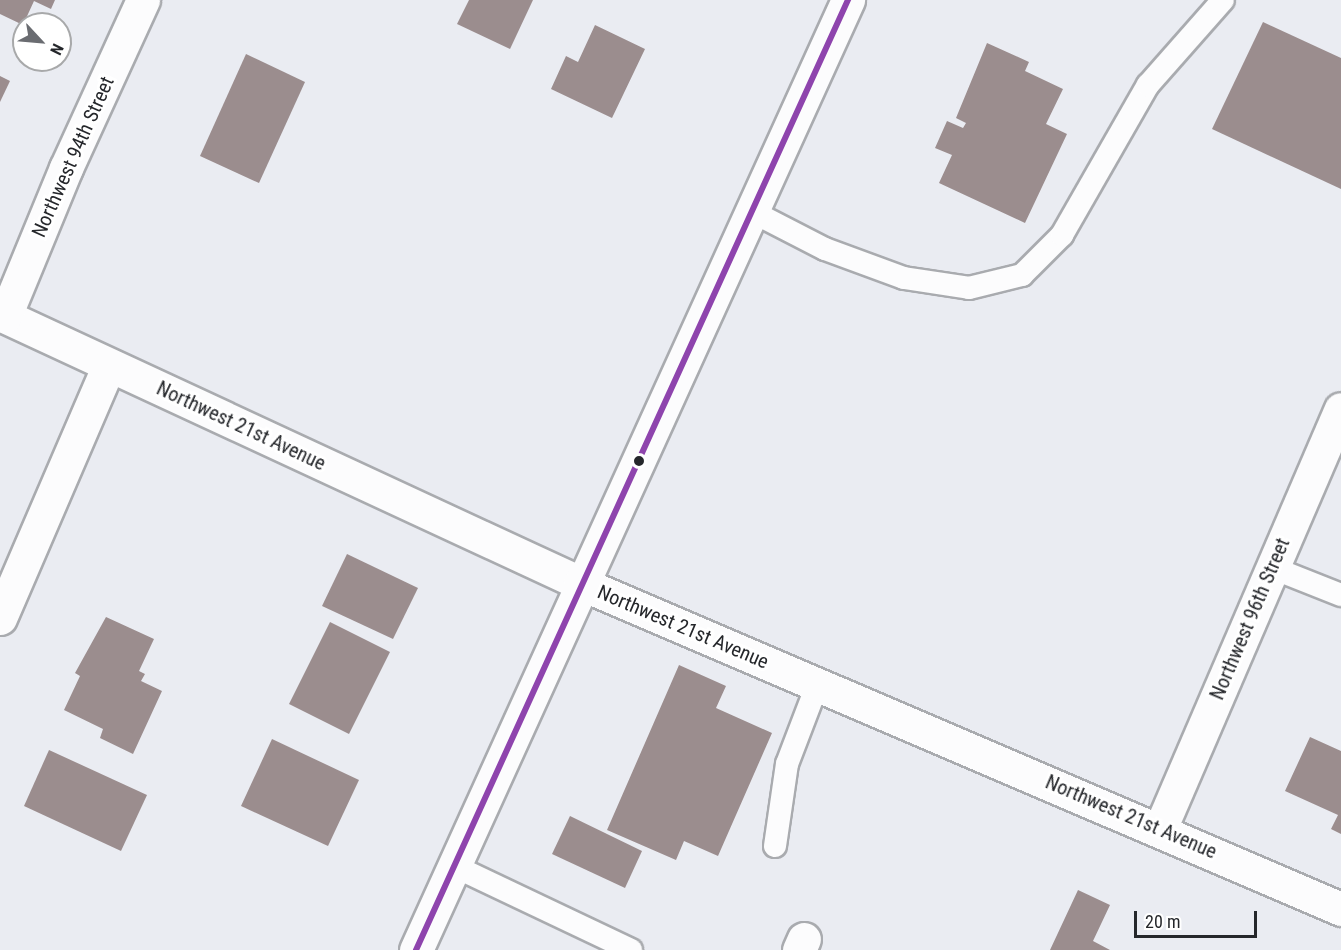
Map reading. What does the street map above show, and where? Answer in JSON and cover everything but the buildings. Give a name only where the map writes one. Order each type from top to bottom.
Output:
[{"type":"street","name":"Northwest 94th Street","points":[[2,315],[143,0]]},
{"type":"street","points":[[416,950],[580,583],[848,0]]},
{"type":"street","name":"Northwest 21st Avenue","points":[[2,315],[580,583],[1160,829],[1341,909]]},
{"type":"street","points":[[0,618],[109,365]]},
{"type":"street","name":"Northwest 96th Street","points":[[1160,829],[1341,409]]},
{"type":"lane","points":[[751,211],[825,249],[904,278],[969,288],[1022,275],[1062,235],[1148,85],[1223,0]]},
{"type":"lane","points":[[1273,568],[1341,595]]},
{"type":"lane","points":[[775,846],[787,764],[818,683]]},
{"type":"lane","points":[[454,866],[631,950]]},
{"type":"transit line","points":[[416,950],[848,0]]}]
